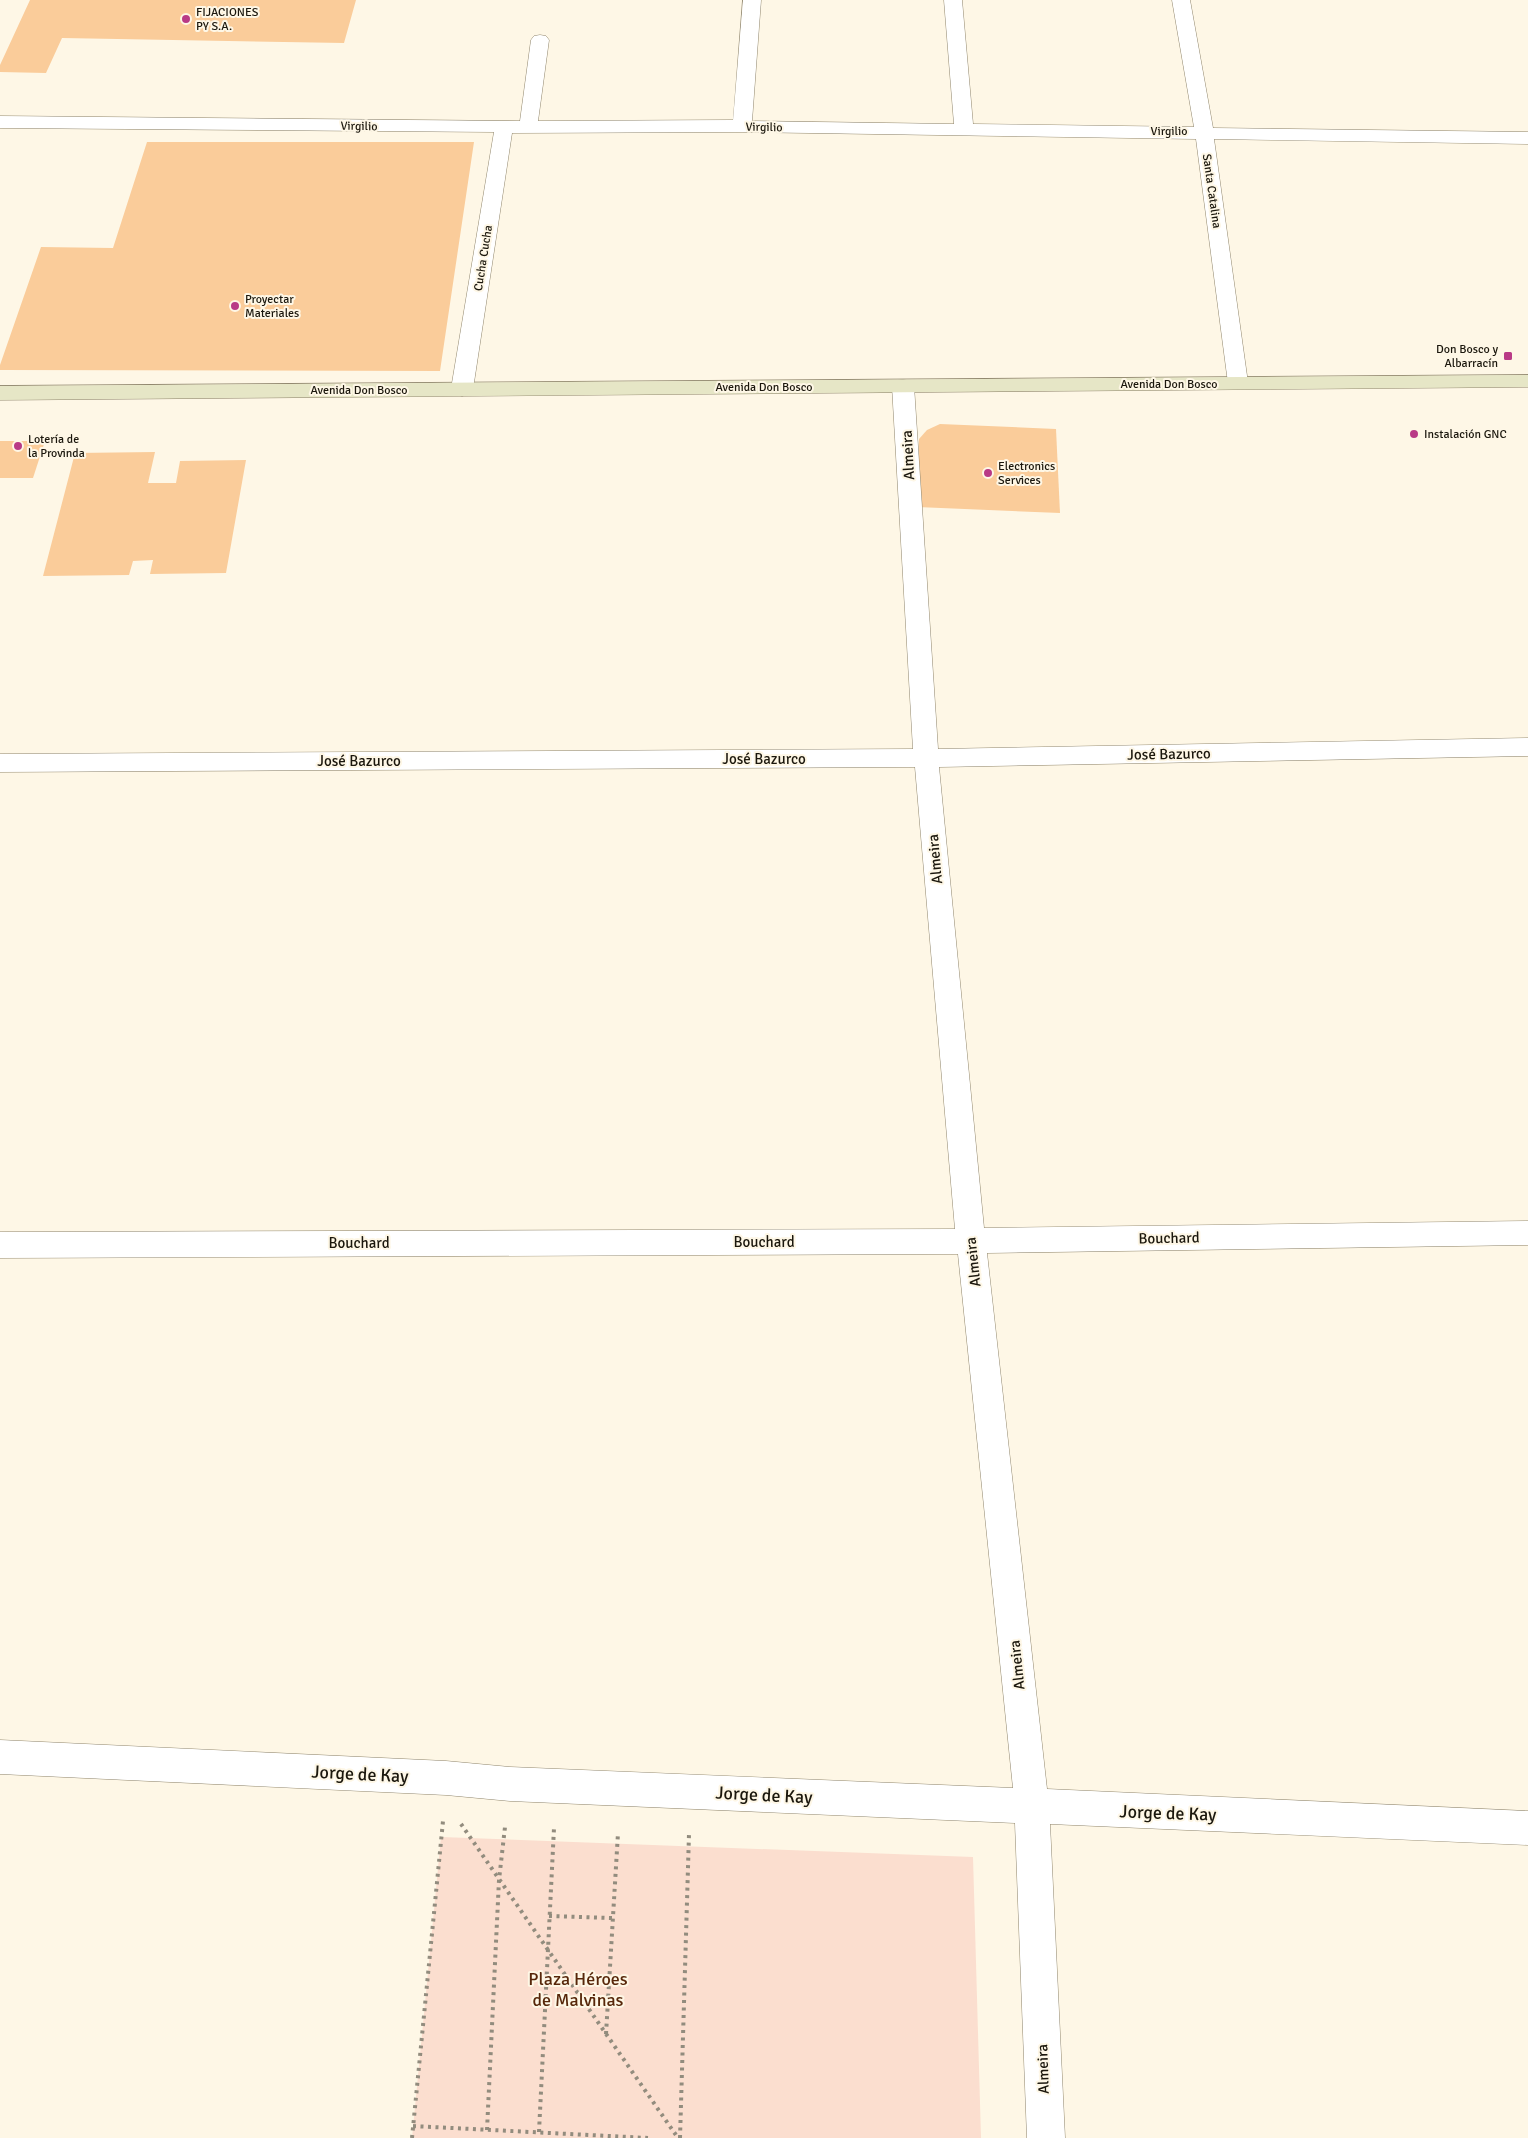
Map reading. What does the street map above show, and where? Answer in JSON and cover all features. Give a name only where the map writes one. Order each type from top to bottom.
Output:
[{"type":"main road","name":"Avenida Don Bosco","points":[[0,393],[1528,381]]},
{"type":"street","points":[[742,126],[752,0]]},
{"type":"street","points":[[953,0],[964,130]]},
{"type":"street","name":"Santa Catalina","points":[[1181,0],[1204,132],[1238,383]]},
{"type":"street","points":[[528,127],[540,40]]},
{"type":"street","name":"Virgilio","points":[[0,122],[504,127],[742,126],[1528,138]]},
{"type":"street","name":"Cucha Cucha","points":[[462,389],[504,127]]},
{"type":"street","name":"Almeira","points":[[904,386],[926,758],[971,1241],[1032,1807],[1046,2138]]},
{"type":"street","name":"José Bazurco","points":[[0,763],[926,758],[1528,747]]},
{"type":"street","name":"Bouchard","points":[[0,1245],[971,1241],[1528,1233]]},
{"type":"street","name":"Jorge de Kay","points":[[0,1757],[445,1789],[510,1784],[556,1785],[1528,1828]]},
{"type":"path","points":[[487,2130],[500,1880],[510,1784]]},
{"type":"path","points":[[539,2132],[556,1785]]},
{"type":"path","points":[[445,1789],[500,1880],[679,2138]]},
{"type":"path","points":[[412,2138],[445,1789]]},
{"type":"path","points":[[606,2034],[621,1789]]},
{"type":"path","points":[[679,2138],[690,1791]]},
{"type":"path","points":[[550,1916],[612,1918]]},
{"type":"path","points":[[413,2126],[648,2138]]},
{"type":"green space","name":"Plaza Héroes de Malvinas","points":[[441,1837],[973,1857],[981,2138],[412,2138]]},
{"type":"building","name":"FIJACIONES PY S.A.","points":[[30,0],[356,0],[344,43],[62,38],[46,73],[0,72],[0,65]]},
{"type":"building","name":"Proyectar Materiales","points":[[147,142],[474,142],[440,371],[0,370],[0,365],[41,247],[113,248]]},
{"type":"building","name":"Electronics Services","points":[[940,424],[1056,429],[1060,513],[917,507],[919,439],[927,430]]},
{"type":"building","points":[[0,441],[45,441],[33,478],[0,478]]},
{"type":"building","points":[[155,452],[148,483],[176,483],[180,461],[246,460],[226,573],[150,574],[153,560],[133,561],[129,575],[43,576],[75,453]]},
{"type":"place","name":"FIJACIONES PY S.A.","points":[[186,19]]},
{"type":"place","name":"Proyectar Materiales","points":[[235,306]]},
{"type":"place","name":"Don Bosco y Albarracín","points":[[1508,356]]},
{"type":"place","name":"Instalación GNC","points":[[1414,434]]},
{"type":"place","name":"Lotería de la Provinda","points":[[18,446]]},
{"type":"place","name":"Electronics Services","points":[[988,473]]}]
